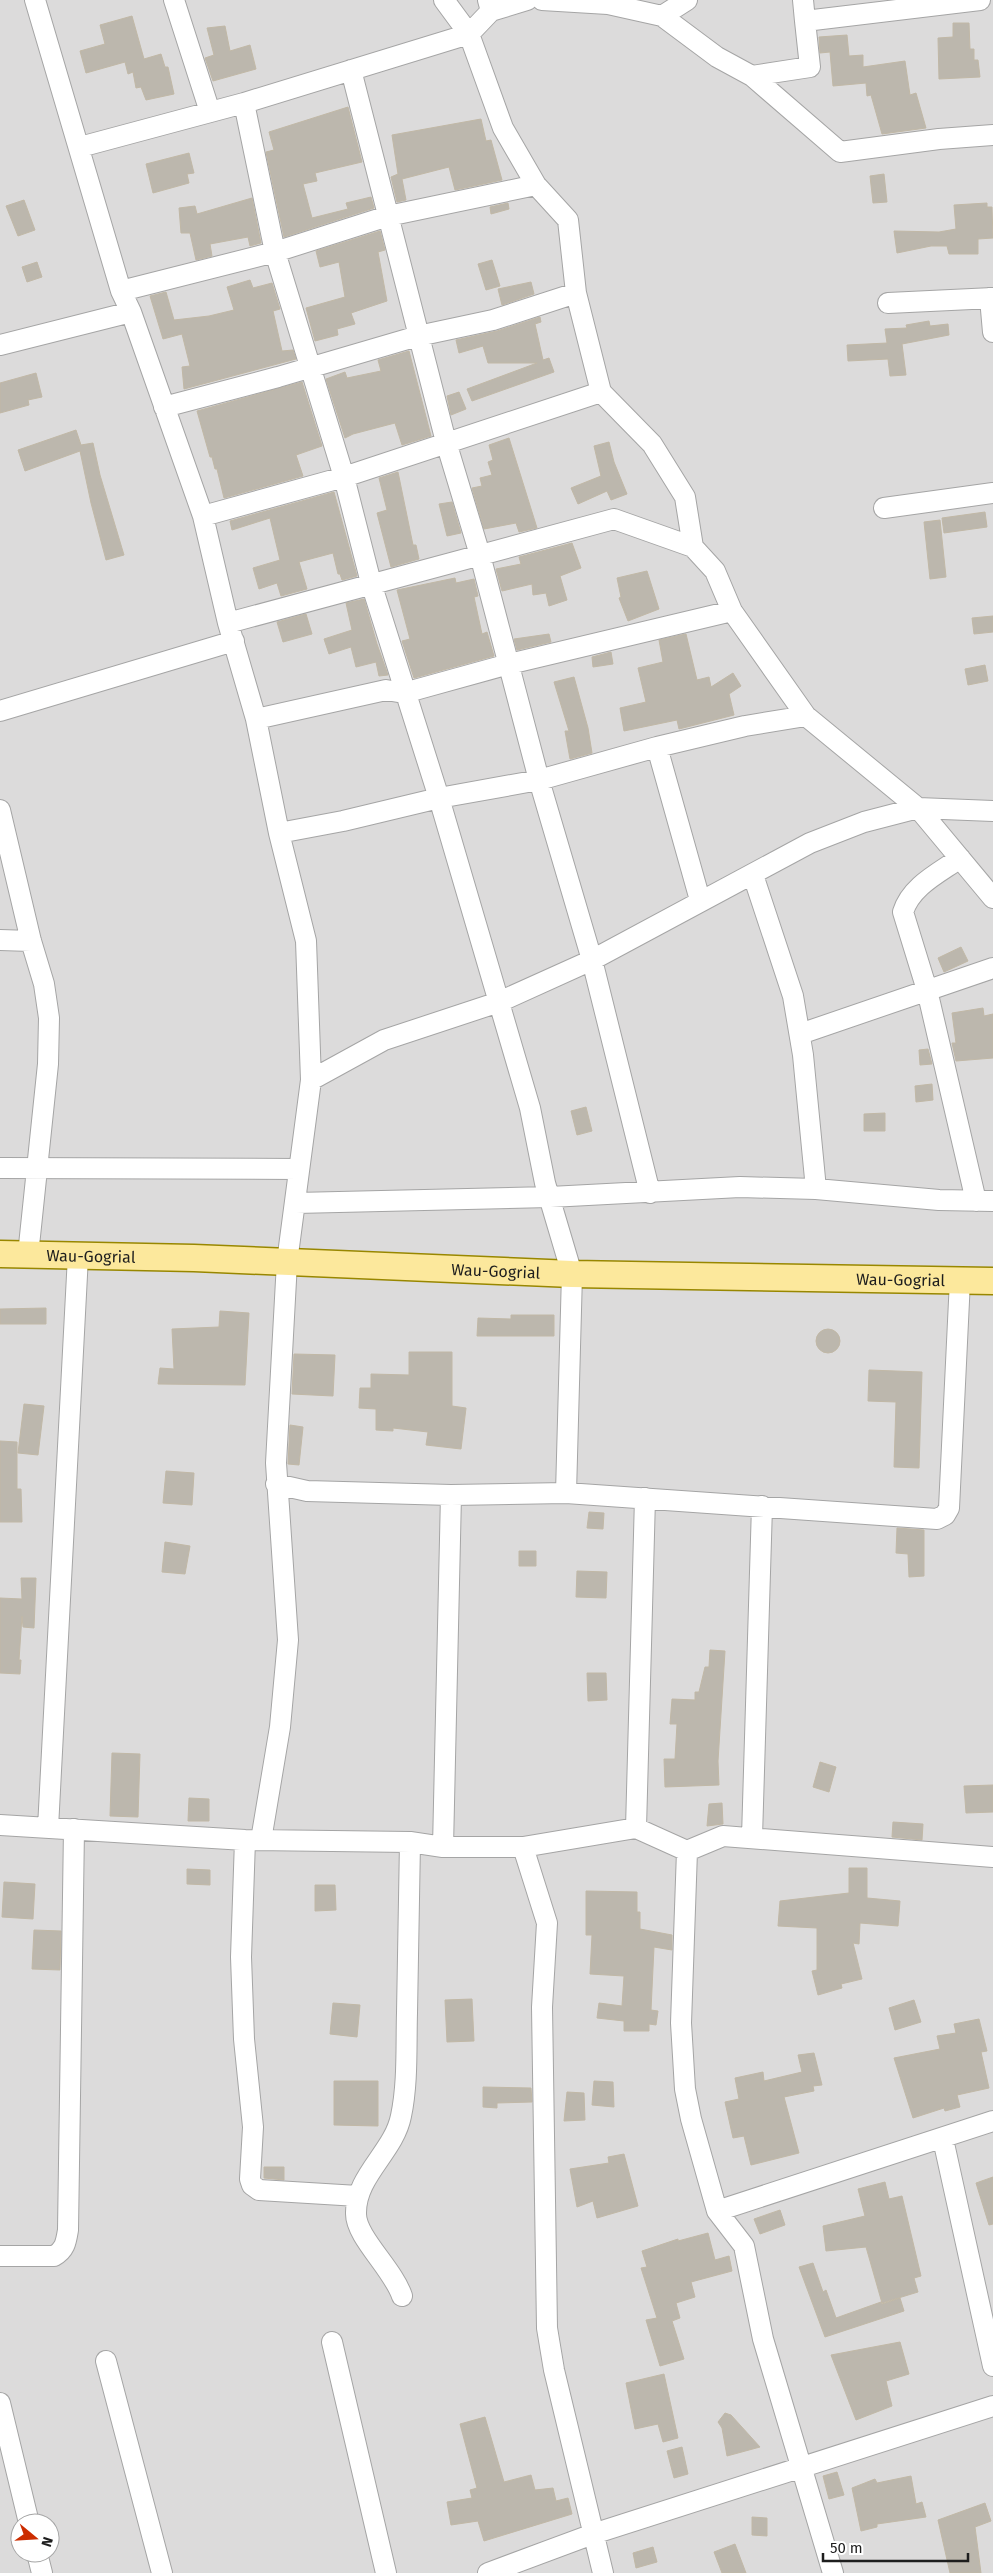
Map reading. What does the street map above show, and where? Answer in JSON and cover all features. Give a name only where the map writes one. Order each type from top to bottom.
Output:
[{"type":"main road","name":"Wau-Gogrial","points":[[0,1254],[287,1262],[572,1274],[993,1281]]},
{"type":"street","points":[[35,0],[121,290],[131,312],[203,516],[231,632],[256,719],[279,833],[306,941],[311,1080],[287,1262],[276,1484],[288,1640],[280,1727],[253,1840],[241,1957],[244,2038],[252,2120],[250,2179],[252,2185],[259,2190],[358,2196]]},
{"type":"street","points":[[174,0],[210,112]]},
{"type":"street","points":[[444,0],[469,34],[503,128],[536,184],[568,220],[576,293],[601,392],[652,444],[685,497],[693,547]]},
{"type":"street","points":[[80,147],[244,103],[469,34],[490,6],[528,0]]},
{"type":"street","points":[[542,0],[608,4],[662,16],[717,57],[752,76],[840,152],[939,139],[993,135]]},
{"type":"street","points":[[662,16],[687,0]]},
{"type":"street","points":[[752,76],[810,67],[803,0]]},
{"type":"street","points":[[805,21],[980,0]]},
{"type":"street","points":[[351,70],[446,442],[480,554],[539,780],[592,960],[650,1193]]},
{"type":"street","points":[[244,103],[275,252],[344,477],[371,583],[394,650],[404,694],[439,798],[530,1108],[544,1183],[550,1197],[572,1274],[566,1494]]},
{"type":"street","points":[[121,290],[275,252],[388,216],[536,184]]},
{"type":"street","points":[[164,407],[310,368],[418,336],[493,320],[576,293]]},
{"type":"street","points":[[888,303],[992,298],[993,332]]},
{"type":"street","points":[[0,345],[131,312]]},
{"type":"street","points":[[203,516],[344,477],[601,392]]},
{"type":"street","points":[[884,508],[993,493]]},
{"type":"street","points":[[0,711],[371,583],[614,519],[693,547],[714,570],[732,611],[806,716],[918,808],[993,898]]},
{"type":"street","points":[[256,719],[386,690],[404,694],[508,664],[732,611]]},
{"type":"street","points":[[279,833],[343,822],[439,798],[539,780],[657,747],[745,726],[806,716]]},
{"type":"street","points":[[657,747],[700,900]]},
{"type":"street","points":[[311,1080],[384,1040],[499,1002],[592,960],[700,900],[753,875],[810,843],[864,822],[918,808],[993,811]]},
{"type":"street","points":[[0,810],[31,941],[44,984],[49,1018],[48,1064],[28,1255]]},
{"type":"street","points":[[296,1203],[550,1197],[740,1187],[816,1189],[985,1201],[927,990],[903,912],[906,902],[915,891],[960,858]]},
{"type":"street","points":[[753,875],[793,996],[800,1034],[816,1189]]},
{"type":"street","points":[[0,940],[31,941]]},
{"type":"street","points":[[800,1034],[993,968]]},
{"type":"street","points":[[0,1168],[299,1169]]},
{"type":"street","points":[[48,1828],[78,1256]]},
{"type":"street","points":[[276,1484],[307,1491],[566,1494],[645,1498],[937,1519],[945,1515],[949,1508],[960,1280]]},
{"type":"street","points":[[443,1847],[451,1494]]},
{"type":"street","points":[[636,1828],[645,1498]]},
{"type":"street","points":[[752,1837],[762,1506]]},
{"type":"street","points":[[0,1825],[253,1840],[410,1842],[443,1847],[523,1847],[636,1828],[687,1851],[724,1836],[993,1857]]},
{"type":"street","points":[[0,2256],[54,2256],[61,2252],[66,2243],[72,2031],[74,1829]]},
{"type":"street","points":[[402,2296],[392,2273],[357,2226],[356,2214],[358,2196],[364,2182],[399,2128],[402,2114],[406,2032],[410,1842]]},
{"type":"street","points":[[523,1847],[547,1923],[542,2007],[547,2328],[554,2370],[603,2573]]},
{"type":"street","points":[[687,1851],[681,2023],[685,2089],[691,2120],[717,2211],[744,2246],[763,2339],[833,2573]]},
{"type":"street","points":[[717,2211],[943,2139],[993,2121]]},
{"type":"street","points":[[943,2139],[993,2366]]},
{"type":"street","points":[[332,2342],[386,2573]]},
{"type":"street","points":[[106,2361],[162,2573]]},
{"type":"street","points":[[0,2404],[27,2513]]},
{"type":"street","points":[[488,2573],[593,2534],[993,2406]]},
{"type":"shaded area","points":[[0,0],[993,0],[993,2573],[0,2573]]},
{"type":"building","points":[[132,16],[144,59],[161,54],[165,67],[168,67],[174,94],[146,100],[141,87],[136,88],[133,72],[128,74],[125,62],[86,73],[80,51],[105,44],[100,25]]},
{"type":"building","points":[[953,23],[969,23],[970,49],[974,49],[974,60],[978,60],[980,77],[939,79],[938,38],[953,37]]},
{"type":"building","points":[[225,26],[230,51],[250,45],[256,69],[213,81],[205,58],[214,55],[207,28]]},
{"type":"building","points":[[847,35],[849,56],[863,55],[863,67],[905,61],[910,95],[916,93],[926,128],[882,134],[871,95],[867,96],[866,83],[833,86],[830,52],[820,53],[819,37]]},
{"type":"building","points":[[348,107],[362,162],[315,173],[317,181],[303,184],[312,218],[348,209],[346,203],[371,197],[374,208],[284,237],[266,152],[274,150],[269,132]]},
{"type":"building","points":[[481,119],[486,141],[491,140],[502,180],[455,190],[449,167],[402,179],[406,200],[397,202],[391,177],[398,174],[392,135]]},
{"type":"building","points":[[189,153],[194,173],[187,174],[189,183],[153,193],[146,164]]},
{"type":"building","points":[[884,174],[887,202],[873,203],[870,176]]},
{"type":"building","points":[[252,198],[261,243],[250,246],[248,237],[210,244],[212,256],[196,260],[190,233],[181,233],[179,208],[195,206],[197,214]]},
{"type":"building","points":[[24,200],[35,230],[18,236],[6,206]]},
{"type":"building","points":[[508,203],[509,209],[491,214],[490,207]]},
{"type":"building","points":[[987,203],[987,207],[992,207],[993,238],[978,239],[978,254],[949,254],[947,246],[931,246],[897,253],[894,231],[939,232],[956,229],[954,205]]},
{"type":"building","points":[[380,231],[385,250],[378,252],[387,301],[351,313],[355,324],[337,329],[338,335],[315,341],[306,308],[345,297],[339,262],[320,267],[316,251]]},
{"type":"building","points":[[492,260],[500,286],[486,290],[478,264]]},
{"type":"building","points":[[37,262],[42,277],[27,282],[22,267]]},
{"type":"building","points":[[250,280],[253,288],[272,283],[280,309],[273,311],[282,351],[293,350],[296,359],[184,389],[182,367],[190,366],[182,334],[163,339],[150,296],[166,292],[174,320],[209,316],[234,310],[227,287]]},
{"type":"building","points":[[531,282],[534,294],[502,305],[498,289]]},
{"type":"building","points":[[540,317],[541,322],[535,324],[543,360],[549,358],[554,372],[472,401],[467,389],[537,363],[488,363],[483,346],[459,353],[456,340],[497,331]]},
{"type":"building","points":[[929,321],[930,326],[948,324],[949,335],[902,344],[906,375],[890,376],[888,359],[848,361],[847,345],[887,343],[885,329],[907,328],[906,325]]},
{"type":"building","points":[[409,351],[431,436],[402,445],[395,423],[353,434],[345,438],[326,379],[345,372],[347,378],[381,371],[378,360]]},
{"type":"building","points":[[36,373],[42,397],[28,400],[29,405],[0,413],[0,383]]},
{"type":"building","points":[[302,382],[322,446],[296,455],[303,476],[224,498],[217,469],[215,469],[212,457],[210,457],[197,411]]},
{"type":"building","points":[[459,392],[466,409],[451,415],[447,396]]},
{"type":"building","points":[[76,430],[81,445],[93,443],[100,475],[124,555],[106,560],[80,451],[25,471],[18,450]]},
{"type":"building","points":[[509,438],[537,528],[519,532],[516,523],[484,529],[472,488],[482,486],[480,478],[492,475],[488,462],[493,460],[489,445]]},
{"type":"building","points":[[609,442],[614,462],[627,494],[611,500],[607,491],[578,504],[571,488],[601,476],[594,446]]},
{"type":"building","points":[[398,472],[413,545],[416,545],[419,559],[391,567],[377,513],[387,510],[379,478]]},
{"type":"building","points":[[334,492],[357,576],[342,580],[340,574],[338,574],[333,553],[299,562],[307,589],[281,596],[277,583],[259,589],[253,568],[280,560],[270,518],[232,530],[230,521]]},
{"type":"building","points":[[452,502],[461,533],[447,536],[439,504]]},
{"type":"building","points":[[985,512],[987,527],[944,533],[942,518]]},
{"type":"building","points":[[940,520],[946,577],[930,579],[924,522]]},
{"type":"building","points":[[572,543],[581,568],[560,576],[567,600],[549,606],[546,593],[533,595],[532,584],[502,591],[496,569],[521,564],[519,557]]},
{"type":"building","points":[[647,571],[659,609],[628,621],[619,598],[621,597],[617,578]]},
{"type":"building","points":[[455,578],[456,583],[474,579],[478,596],[474,597],[482,634],[487,632],[494,656],[414,678],[402,641],[410,639],[397,590]]},
{"type":"building","points":[[364,599],[388,675],[379,676],[376,662],[356,667],[351,647],[329,654],[324,639],[352,630],[346,603]]},
{"type":"building","points":[[306,614],[312,634],[283,642],[277,622]]},
{"type":"building","points":[[993,616],[993,632],[974,634],[972,618]]},
{"type":"building","points":[[549,634],[551,642],[517,650],[514,639]]},
{"type":"building","points":[[686,634],[697,680],[709,677],[711,687],[733,673],[741,686],[729,694],[734,715],[679,729],[677,720],[624,731],[620,708],[646,702],[638,668],[663,662],[659,640]]},
{"type":"building","points":[[611,652],[613,664],[593,667],[592,657]]},
{"type":"building","points":[[985,665],[988,681],[968,685],[965,669]]},
{"type":"building","points":[[574,677],[588,728],[592,753],[570,759],[565,731],[569,731],[554,682]]},
{"type":"building","points":[[961,947],[968,961],[944,972],[938,958]]},
{"type":"building","points":[[983,1008],[984,1016],[993,1014],[993,1058],[956,1061],[952,1043],[956,1043],[952,1013]]},
{"type":"building","points":[[928,1049],[932,1064],[920,1065],[919,1050]]},
{"type":"building","points":[[932,1084],[933,1100],[916,1102],[915,1086]]},
{"type":"building","points":[[586,1107],[592,1131],[577,1135],[571,1111]]},
{"type":"building","points":[[885,1113],[885,1131],[864,1131],[864,1114]]},
{"type":"building","points":[[46,1308],[46,1324],[0,1324],[0,1309]]},
{"type":"building","points":[[220,1311],[249,1313],[245,1385],[158,1384],[160,1368],[174,1369],[172,1329],[219,1327]]},
{"type":"building","points":[[511,1315],[554,1315],[554,1336],[477,1336],[478,1318],[511,1319]]},
{"type":"building","points":[[828,1329],[837,1332],[840,1341],[837,1350],[828,1353],[819,1350],[816,1341],[819,1332]]},
{"type":"building","points":[[409,1352],[452,1352],[452,1406],[466,1408],[461,1449],[426,1445],[428,1432],[393,1428],[393,1431],[376,1430],[376,1409],[359,1408],[360,1388],[371,1388],[371,1374],[409,1375]]},
{"type":"building","points":[[294,1354],[335,1355],[333,1396],[292,1394]]},
{"type":"building","points":[[869,1370],[922,1372],[919,1468],[894,1467],[896,1402],[868,1401]]},
{"type":"building","points":[[24,1404],[44,1406],[38,1455],[18,1453]]},
{"type":"building","points":[[290,1425],[303,1427],[299,1465],[288,1464]]},
{"type":"building","points":[[0,1441],[17,1442],[17,1489],[21,1489],[22,1522],[0,1522]]},
{"type":"building","points":[[166,1471],[194,1473],[192,1505],[163,1503]]},
{"type":"building","points":[[589,1512],[604,1513],[603,1529],[587,1528]]},
{"type":"building","points":[[897,1528],[924,1530],[924,1576],[909,1577],[908,1554],[896,1553]]},
{"type":"building","points":[[165,1542],[190,1546],[185,1574],[162,1572]]},
{"type":"building","points":[[519,1551],[536,1551],[536,1566],[519,1566]]},
{"type":"building","points":[[577,1571],[607,1572],[606,1598],[576,1597]]},
{"type":"building","points":[[21,1578],[36,1578],[34,1628],[23,1627],[22,1616],[20,1674],[0,1673],[0,1598],[22,1599]]},
{"type":"building","points":[[710,1650],[725,1651],[718,1761],[719,1785],[665,1787],[664,1759],[675,1759],[677,1724],[670,1724],[672,1699],[695,1700],[695,1692],[699,1692],[705,1667],[709,1667]]},
{"type":"building","points":[[587,1673],[606,1673],[607,1700],[588,1701]]},
{"type":"building","points":[[112,1753],[140,1754],[138,1817],[110,1816]]},
{"type":"building","points":[[820,1762],[836,1767],[829,1792],[813,1787]]},
{"type":"building","points":[[993,1785],[993,1812],[966,1813],[964,1786]]},
{"type":"building","points":[[189,1798],[209,1799],[209,1821],[188,1821]]},
{"type":"building","points":[[722,1803],[723,1824],[707,1826],[709,1804]]},
{"type":"building","points":[[893,1822],[923,1824],[922,1840],[892,1837]]},
{"type":"building","points":[[849,1868],[867,1868],[867,1898],[900,1901],[898,1926],[860,1923],[859,1944],[853,1943],[862,1979],[841,1984],[842,1988],[818,1995],[812,1971],[817,1970],[817,1928],[778,1926],[780,1901],[849,1893]]},
{"type":"building","points":[[187,1869],[210,1870],[210,1885],[187,1884]]},
{"type":"building","points":[[4,1882],[35,1884],[33,1919],[2,1917]]},
{"type":"building","points":[[315,1885],[335,1885],[336,1910],[315,1911]]},
{"type":"building","points":[[586,1891],[637,1892],[637,1912],[640,1912],[640,1929],[672,1935],[672,1950],[654,1947],[651,2010],[658,2011],[656,2025],[649,2024],[649,2031],[624,2031],[624,2021],[597,2018],[599,2003],[622,2006],[624,1976],[590,1974],[592,1935],[586,1935]]},
{"type":"building","points":[[34,1930],[61,1931],[60,1970],[32,1969]]},
{"type":"building","points":[[472,1999],[474,2041],[447,2042],[445,2000]]},
{"type":"building","points":[[914,2000],[921,2022],[895,2030],[889,2008]]},
{"type":"building","points":[[333,2003],[360,2005],[357,2037],[330,2034]]},
{"type":"building","points":[[979,2019],[987,2051],[981,2052],[989,2088],[957,2095],[960,2107],[945,2111],[944,2108],[913,2118],[894,2058],[940,2049],[937,2036],[956,2033],[954,2024]]},
{"type":"building","points":[[814,2053],[822,2085],[813,2086],[814,2091],[784,2097],[799,2153],[751,2165],[744,2136],[733,2138],[725,2102],[739,2099],[735,2078],[763,2072],[764,2081],[802,2072],[798,2055]]},
{"type":"building","points":[[334,2081],[378,2081],[378,2126],[334,2125]]},
{"type":"building","points":[[594,2081],[613,2082],[614,2107],[592,2105]]},
{"type":"building","points":[[483,2087],[531,2088],[532,2102],[497,2103],[497,2108],[483,2107]]},
{"type":"building","points":[[567,2092],[584,2093],[585,2120],[564,2121]]},
{"type":"building","points":[[624,2154],[638,2206],[597,2218],[593,2201],[577,2207],[570,2169],[609,2163],[608,2157]]},
{"type":"building","points":[[264,2167],[284,2167],[284,2180],[264,2178]]},
{"type":"building","points":[[993,2177],[993,2224],[989,2225],[976,2183]]},
{"type":"building","points":[[885,2182],[889,2199],[902,2196],[921,2276],[914,2278],[918,2292],[882,2303],[866,2247],[826,2251],[823,2226],[865,2216],[858,2189]]},
{"type":"building","points":[[780,2210],[785,2225],[760,2234],[754,2219]]},
{"type":"building","points":[[708,2233],[715,2260],[729,2256],[732,2271],[691,2282],[695,2297],[676,2303],[680,2318],[672,2321],[684,2359],[660,2366],[646,2320],[657,2318],[641,2268],[647,2267],[642,2251],[678,2239],[678,2241]]},
{"type":"building","points":[[813,2263],[823,2292],[826,2290],[836,2318],[881,2302],[882,2304],[900,2298],[904,2311],[825,2337],[799,2267]]},
{"type":"building","points":[[900,2342],[909,2374],[886,2381],[892,2406],[856,2420],[831,2355]]},
{"type":"building","points":[[664,2374],[678,2438],[663,2442],[658,2424],[635,2429],[626,2383]]},
{"type":"building","points":[[725,2413],[731,2415],[760,2447],[727,2456],[722,2428],[718,2422]]},
{"type":"building","points":[[485,2417],[504,2482],[531,2475],[535,2490],[553,2488],[556,2501],[568,2498],[572,2514],[484,2541],[478,2521],[451,2525],[447,2502],[472,2498],[470,2490],[477,2488],[460,2424]]},
{"type":"building","points":[[682,2447],[688,2474],[674,2478],[667,2451]]},
{"type":"building","points":[[837,2472],[844,2495],[829,2499],[823,2476]]},
{"type":"building","points":[[911,2476],[916,2504],[922,2502],[926,2517],[877,2524],[877,2527],[861,2531],[852,2488],[875,2479],[877,2483]]},
{"type":"building","points":[[985,2503],[991,2521],[975,2527],[981,2573],[950,2573],[938,2520]]},
{"type":"building","points":[[752,2517],[767,2518],[767,2536],[752,2535]]},
{"type":"building","points":[[735,2544],[746,2573],[722,2573],[714,2552]]},
{"type":"building","points":[[653,2547],[657,2562],[636,2568],[633,2553]]}]
